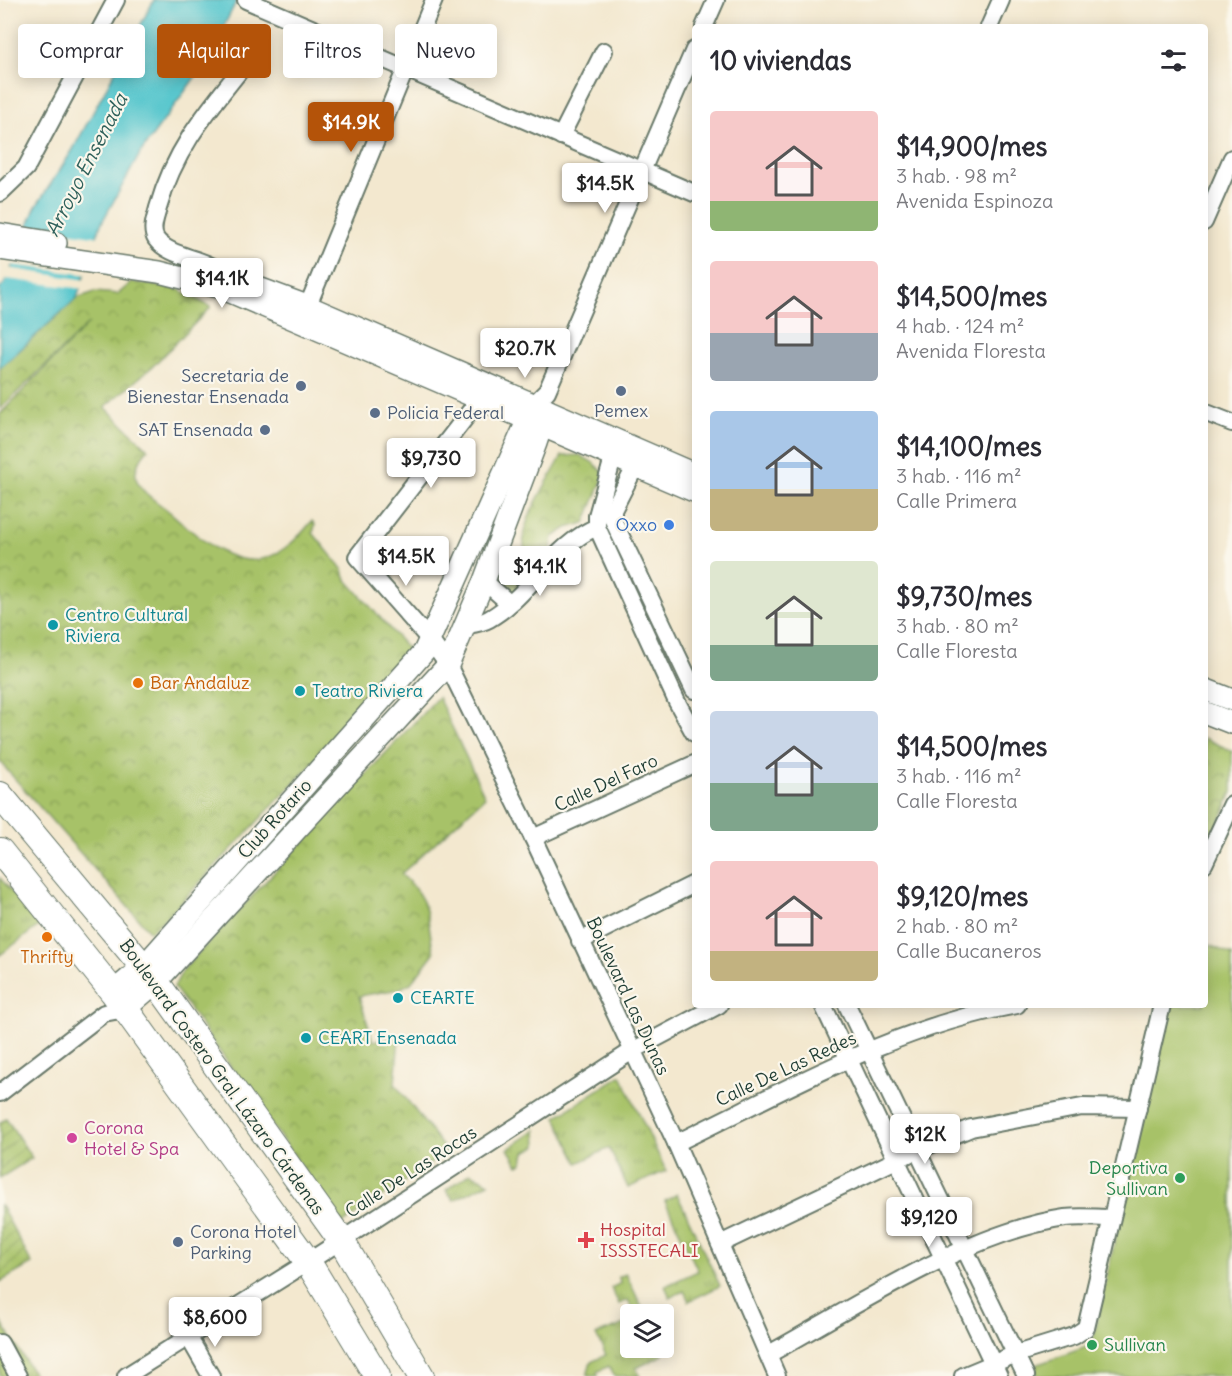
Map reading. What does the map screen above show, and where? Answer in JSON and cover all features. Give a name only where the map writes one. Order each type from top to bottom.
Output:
[{"type":"highway","name":"Boulevard Costero Gral. Lázaro Cárdenas","points":[[0,795],[150,974],[341,1240],[421,1376]]},
{"type":"highway","points":[[0,851],[308,1262],[377,1376]]},
{"type":"main road","points":[[0,234],[141,261],[221,282],[304,313],[692,473]]},
{"type":"main road","points":[[0,249],[141,261]]},
{"type":"main road","points":[[304,313],[479,400],[539,411],[613,458],[692,490]]},
{"type":"main road","name":"Club Rotario","points":[[114,1005],[150,974],[448,665],[484,580],[539,411]]},
{"type":"main road","name":"Club Rotario","points":[[150,974],[424,652],[539,411]]},
{"type":"main road","points":[[1208,691],[1232,700]]},
{"type":"main road","points":[[1208,714],[1232,723]]},
{"type":"street","points":[[0,193],[26,168],[116,0]]},
{"type":"street","points":[[246,0],[395,65]]},
{"type":"street","points":[[424,24],[434,0]]},
{"type":"street","points":[[705,24],[716,0]]},
{"type":"street","points":[[990,24],[1001,0]]},
{"type":"street","points":[[561,136],[604,51]]},
{"type":"street","points":[[539,411],[692,55]]},
{"type":"street","points":[[221,282],[216,268],[163,246],[154,234],[154,225],[167,177],[191,132],[234,78]]},
{"type":"street","points":[[304,313],[400,78]]},
{"type":"street","points":[[425,78],[692,192]]},
{"type":"street","points":[[1208,213],[1232,158]]},
{"type":"street","name":"Boulevard Las Dunas","points":[[479,400],[357,557],[430,640],[448,665],[533,838],[676,1143],[777,1376]]},
{"type":"street","points":[[1208,414],[1232,423]]},
{"type":"street","points":[[613,458],[597,516],[597,526],[677,702],[692,729]]},
{"type":"street","points":[[635,467],[614,510],[613,520],[692,688]]},
{"type":"street","points":[[466,625],[487,620],[509,603],[581,533],[597,526]]},
{"type":"street","points":[[484,580],[509,603]]},
{"type":"street","points":[[677,702],[692,693]]},
{"type":"street","name":"Calle Del Faro","points":[[533,838],[692,765]]},
{"type":"street","points":[[1208,855],[1232,804]]},
{"type":"street","points":[[580,940],[692,885]]},
{"type":"street","points":[[0,1093],[114,1005]]},
{"type":"street","name":"Calle De Las Rocas","points":[[126,1376],[308,1262],[632,1051],[713,1008]]},
{"type":"street","points":[[825,1008],[946,1258],[996,1369]]},
{"type":"street","points":[[849,1008],[963,1250],[1026,1376]]},
{"type":"street","name":"Calle De Las Redes","points":[[676,1143],[870,1050],[945,1022],[1000,1008]]},
{"type":"street","points":[[963,1376],[996,1369],[1016,1354],[1074,1336],[1086,1328],[1161,1008]]},
{"type":"street","points":[[720,1244],[915,1150],[971,1128],[1016,1117],[1082,1107],[1138,1108]]},
{"type":"street","points":[[769,1354],[963,1250],[1014,1231],[1066,1218],[1111,1218]]},
{"type":"street","points":[[189,1338],[211,1376]]},
{"type":"street","points":[[0,1343],[18,1376]]},
{"type":"green space","points":[[132,282],[178,289],[211,307],[152,367],[105,407],[148,449],[136,470],[136,478],[142,489],[207,543],[224,553],[241,559],[258,560],[275,554],[293,541],[312,521],[315,525],[313,533],[343,570],[345,578],[414,656],[171,913],[150,932],[0,762],[0,414],[89,323],[0,409],[0,368],[77,298],[95,292],[118,294]]},
{"type":"green space","points":[[580,455],[605,474],[585,523],[567,528],[553,537],[550,555],[512,595],[504,588],[508,574],[524,565],[524,532],[536,503],[562,456]]},
{"type":"green space","name":"CEARTE","points":[[438,697],[485,797],[401,874],[423,902],[434,953],[411,983],[399,989],[359,996],[373,1041],[399,1037],[395,1084],[447,1152],[342,1224],[174,987],[183,970]]},
{"type":"green space","points":[[1208,740],[1232,751],[1232,792],[1208,850]]},
{"type":"green space","points":[[0,878],[40,925],[0,955]]},
{"type":"green space","name":"Deportiva Sullivan","points":[[1208,944],[1232,955],[1232,1376],[1038,1376],[1033,1366],[1092,1345],[1165,1008],[1208,1008]]},
{"type":"green space","points":[[621,1075],[666,1171],[628,1188],[609,1148],[578,1163],[556,1117]]},
{"type":"green space","points":[[6,1118],[32,1158],[0,1178],[0,1123]]},
{"type":"green space","points":[[536,1130],[537,1146],[525,1152],[523,1163],[518,1165],[508,1149]]},
{"type":"green space","points":[[471,1173],[489,1183],[454,1200],[446,1190]]},
{"type":"green space","points":[[677,1194],[720,1286],[689,1301],[684,1291],[670,1297],[665,1286],[698,1271],[665,1201]]},
{"type":"green space","points":[[0,1204],[32,1264],[0,1282]]},
{"type":"green space","points":[[626,1274],[640,1304],[630,1304],[628,1300],[619,1304],[611,1288],[621,1283],[618,1277]]},
{"type":"green space","points":[[0,1320],[35,1376],[0,1376]]},
{"type":"green space","points":[[620,1326],[620,1358],[657,1358],[636,1368],[640,1376],[615,1376],[609,1366],[597,1372],[598,1376],[587,1376],[591,1362],[606,1355],[596,1335]]},
{"type":"water","name":"Arroyo Ensenada","points":[[154,0],[237,0],[225,24],[157,24],[157,78],[194,78],[141,152],[101,224],[77,298],[0,368],[0,288],[7,279],[35,208],[72,151],[112,78],[145,78],[145,24],[141,24]]},
{"type":"pier","points":[[25,226],[100,237],[88,275],[10,265]]},
{"type":"pier","points":[[8,268],[86,280],[83,289],[7,279],[0,288]]},
{"type":"place","name":"Secretaria de Bienestar Ensenada","points":[[301,386]]},
{"type":"place","name":"Pemex","points":[[621,391]]},
{"type":"place","name":"Policia Federal","points":[[375,413]]},
{"type":"place","name":"SAT Ensenada","points":[[265,430]]},
{"type":"place","name":"Oxxo","points":[[669,525]]},
{"type":"place","name":"Centro Cultural Riviera","points":[[53,625]]},
{"type":"place","name":"Bar Andaluz","points":[[138,683]]},
{"type":"place","name":"Teatro Riviera","points":[[300,691]]},
{"type":"place","name":"Thrifty","points":[[47,937]]},
{"type":"place","name":"CEARTE","points":[[398,998]]},
{"type":"place","name":"CEART Ensenada","points":[[306,1038]]},
{"type":"place","name":"Corona Hotel & Spa","points":[[72,1138]]},
{"type":"place","name":"Deportiva Sullivan","points":[[1180,1178]]},
{"type":"place","name":"Hospital ISSSTECALI","points":[[586,1240]]},
{"type":"place","name":"Corona Hotel Parking","points":[[178,1242]]},
{"type":"place","name":"Sullivan","points":[[1092,1345]]}]
